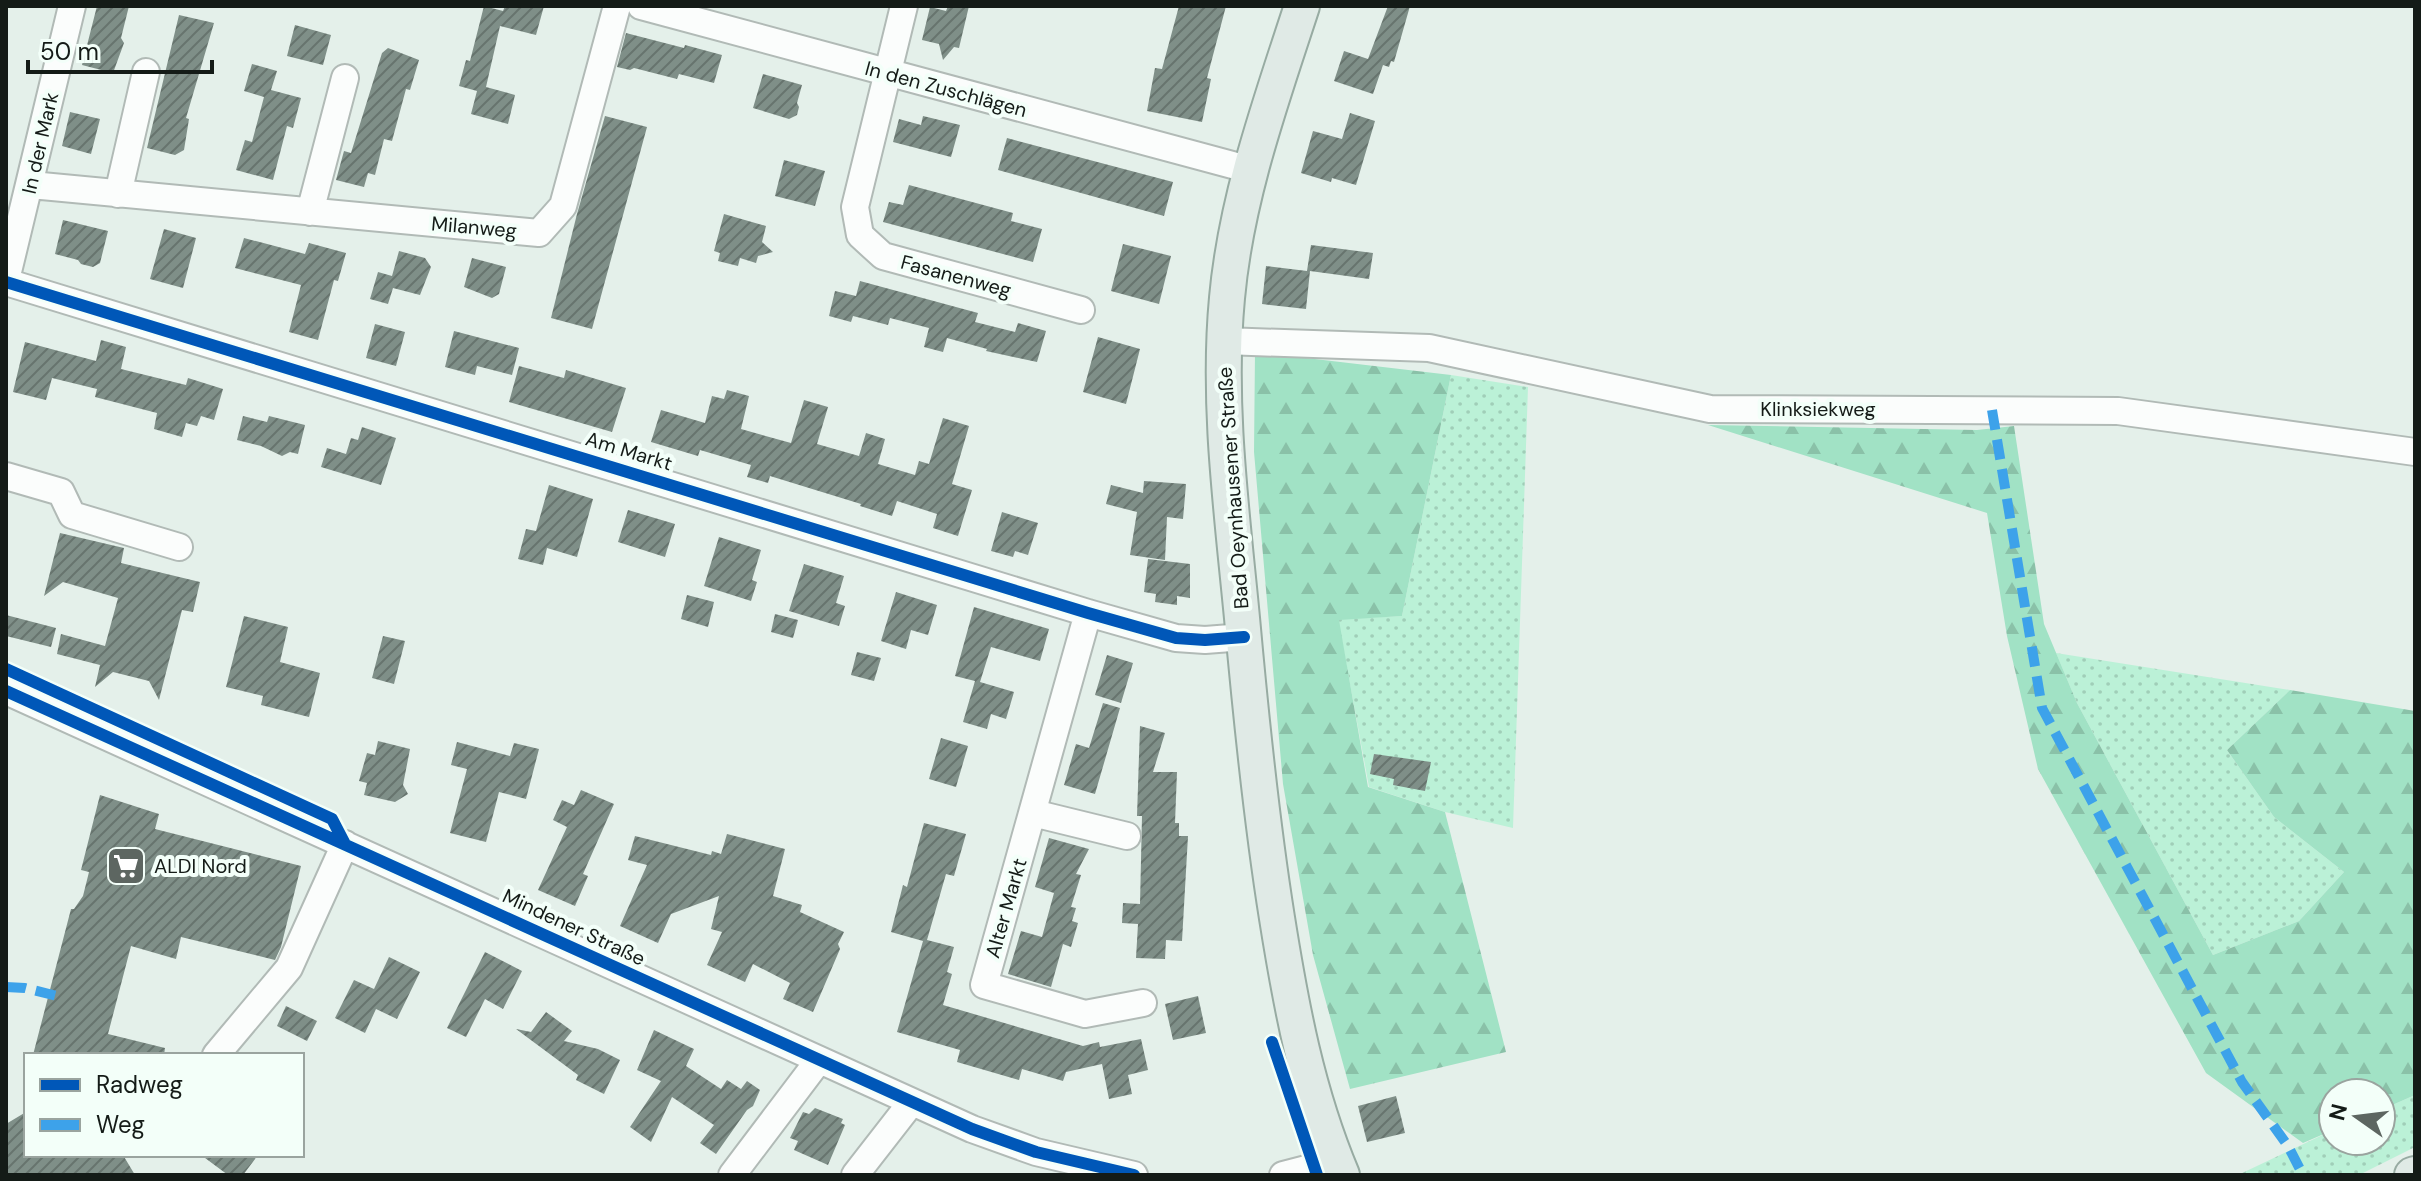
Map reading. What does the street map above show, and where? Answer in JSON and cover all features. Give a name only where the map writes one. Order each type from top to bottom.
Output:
[{"type":"main road","name":"Bad Oeynhausener Straße","points":[[1302,6],[1251,170],[1233,254],[1224,341],[1231,501],[1263,829],[1283,959],[1308,1077],[1339,1168]]},
{"type":"street","name":"In der Mark","points":[[6,281],[72,6]]},
{"type":"street","name":"Milanweg","points":[[31,185],[539,233],[563,206],[617,6]]},
{"type":"street","name":"In den Zuschlägen","points":[[641,6],[1251,170]]},
{"type":"street","name":"Fasanenweg","points":[[904,6],[855,207],[860,235],[883,256],[1081,310]]},
{"type":"street","points":[[118,194],[146,72]]},
{"type":"street","points":[[310,212],[345,78]]},
{"type":"street","name":"Am Markt","points":[[6,281],[1088,613],[1176,638],[1205,640],[1244,637]]},
{"type":"street","name":"Klinksiekweg","points":[[1224,341],[1429,348],[1710,409],[2118,411],[2415,452]]},
{"type":"street","points":[[6,476],[61,492],[72,515],[179,547]]},
{"type":"street","name":"Alter Markt","points":[[1088,613],[984,985],[1085,1014],[1143,1003]]},
{"type":"street","name":"Mindener Straße","points":[[6,691],[911,1103],[1036,1152],[1134,1175]]},
{"type":"street","points":[[1033,813],[1127,836]]},
{"type":"street","points":[[218,1053],[289,968],[345,844]]},
{"type":"street","points":[[732,1175],[819,1060]]},
{"type":"street","points":[[855,1175],[911,1103]]},
{"type":"street","points":[[1283,1175],[1339,1168]]},
{"type":"green space","points":[[1255,352],[1451,375],[1402,616],[1339,620],[1368,787],[1445,812],[1506,1052],[1350,1089],[1313,955],[1283,784],[1254,452]]},
{"type":"green space","points":[[1451,375],[1528,387],[1513,828],[1445,812],[1369,787],[1338,619],[1402,616]]},
{"type":"green space","points":[[1708,425],[1977,430],[2014,426],[2044,624],[2077,703],[2213,955],[2299,921],[2344,872],[2274,817],[2227,750],[2290,690],[2415,711],[2415,1095],[2397,1103],[2397,1077],[2317,1077],[2317,1137],[2303,1143],[2206,1073],[2038,769],[2007,636],[1987,513]]},
{"type":"green space","points":[[2056,653],[2290,690],[2227,750],[2274,817],[2344,872],[2299,921],[2213,955],[2077,703]]},
{"type":"green space","points":[[2415,1095],[2415,1147],[2397,1156],[2397,1103]]},
{"type":"green space","points":[[2317,1138],[2317,1157],[2395,1157],[2359,1175],[2238,1175]]},
{"type":"building","points":[[97,6],[129,6],[121,38],[124,43],[113,73],[82,65]]},
{"type":"building","points":[[484,6],[503,11],[505,6],[544,6],[536,35],[500,26],[486,87],[515,95],[508,124],[471,114],[477,91],[459,86],[466,60],[470,61]]},
{"type":"building","points":[[948,6],[969,6],[959,48],[954,47],[943,60],[939,44],[922,40],[930,7],[946,11]]},
{"type":"building","points":[[1179,6],[1226,6],[1207,78],[1211,79],[1202,122],[1147,111],[1155,68],[1162,69]]},
{"type":"building","points":[[1388,6],[1410,6],[1394,62],[1391,61],[1389,67],[1383,65],[1373,94],[1334,81],[1344,51],[1368,59]]},
{"type":"building","points":[[179,15],[214,23],[186,118],[189,119],[184,150],[175,155],[147,148]]},
{"type":"building","points":[[295,25],[331,35],[323,65],[287,56]]},
{"type":"building","points":[[626,33],[722,55],[714,83],[679,74],[677,79],[617,67]]},
{"type":"building","points":[[388,48],[419,60],[410,90],[406,89],[392,141],[384,139],[375,175],[368,173],[364,187],[336,180],[344,151],[351,153],[382,53]]},
{"type":"building","points":[[252,64],[277,71],[271,90],[301,98],[293,128],[287,126],[273,180],[236,170],[245,140],[252,142],[264,97],[244,91]]},
{"type":"building","points":[[763,74],[802,85],[797,115],[789,119],[753,108]]},
{"type":"building","points":[[70,112],[100,119],[91,154],[62,146]]},
{"type":"building","points":[[1350,113],[1375,121],[1356,185],[1301,173],[1313,131],[1342,139]]},
{"type":"building","points":[[605,116],[647,127],[592,329],[551,318]]},
{"type":"building","points":[[923,116],[960,125],[951,157],[893,142],[899,119],[921,125]]},
{"type":"building","points":[[1007,138],[1173,182],[1164,216],[998,170]]},
{"type":"building","points":[[784,160],[825,171],[815,206],[775,196]]},
{"type":"building","points":[[909,185],[1013,213],[1011,221],[1042,229],[1033,262],[883,222],[889,202],[903,205]]},
{"type":"building","points":[[724,214],[766,226],[762,242],[773,252],[758,256],[756,263],[740,258],[738,266],[718,261],[720,253],[714,251]]},
{"type":"building","points":[[63,220],[108,231],[100,263],[93,267],[55,254]]},
{"type":"building","points":[[164,229],[196,238],[183,288],[150,279]]},
{"type":"building","points":[[244,238],[305,254],[309,243],[346,253],[338,281],[334,280],[318,340],[289,332],[301,285],[235,268]]},
{"type":"building","points":[[1123,244],[1171,256],[1159,304],[1111,291]]},
{"type":"building","points":[[1311,245],[1373,253],[1369,279],[1310,271],[1306,309],[1262,304],[1266,266],[1307,271]]},
{"type":"building","points":[[399,251],[425,258],[431,267],[420,295],[393,288],[388,304],[370,299],[378,272],[392,276]]},
{"type":"building","points":[[472,258],[506,267],[499,294],[492,298],[464,287]]},
{"type":"building","points":[[860,281],[978,313],[975,322],[1015,332],[1018,323],[1046,331],[1037,362],[986,351],[947,338],[943,352],[924,347],[929,328],[890,318],[888,325],[853,316],[851,322],[829,316],[835,291],[856,296]]},
{"type":"building","points":[[375,324],[405,332],[396,366],[366,358]]},
{"type":"building","points":[[454,331],[519,348],[512,375],[477,366],[475,375],[445,367]]},
{"type":"building","points":[[1098,337],[1140,349],[1126,404],[1083,392]]},
{"type":"building","points":[[101,340],[126,347],[121,369],[186,385],[188,378],[223,389],[214,420],[201,416],[197,426],[186,423],[182,437],[154,429],[157,413],[95,397],[97,389],[52,378],[46,400],[13,392],[25,342],[96,361]]},
{"type":"building","points":[[519,366],[564,378],[566,370],[626,388],[612,432],[509,402]]},
{"type":"building","points":[[727,390],[749,396],[741,429],[791,443],[804,400],[828,407],[817,444],[859,456],[866,433],[885,439],[878,464],[915,475],[919,461],[929,464],[943,418],[969,426],[952,484],[972,490],[958,536],[933,528],[937,514],[897,501],[892,516],[770,476],[768,483],[747,477],[751,465],[700,450],[698,456],[651,442],[661,410],[705,423],[712,396],[724,399]]},
{"type":"building","points":[[243,416],[267,422],[269,416],[305,425],[298,454],[290,452],[282,456],[237,440]]},
{"type":"building","points":[[362,427],[396,438],[381,485],[321,467],[327,448],[346,454],[351,438],[358,440]]},
{"type":"building","points":[[1144,481],[1186,484],[1183,519],[1167,517],[1165,560],[1130,555],[1137,512],[1106,504],[1111,485],[1143,493]]},
{"type":"building","points":[[549,485],[593,499],[577,557],[547,548],[543,565],[518,559],[526,529],[536,531]]},
{"type":"building","points":[[628,510],[675,524],[665,557],[618,542]]},
{"type":"building","points":[[1002,512],[1038,523],[1028,555],[1015,551],[1013,557],[991,551]]},
{"type":"building","points":[[60,533],[124,548],[121,563],[200,582],[193,612],[182,610],[159,700],[149,681],[113,672],[95,687],[100,665],[57,654],[61,634],[105,646],[118,598],[63,582],[44,596]]},
{"type":"building","points":[[719,537],[761,550],[752,580],[757,582],[751,601],[704,586]]},
{"type":"building","points":[[1148,559],[1190,564],[1190,598],[1177,596],[1177,605],[1155,602],[1156,594],[1144,592]]},
{"type":"building","points":[[804,564],[844,576],[836,603],[845,606],[839,626],[789,611]]},
{"type":"building","points":[[896,592],[937,605],[928,635],[911,630],[906,649],[881,641]]},
{"type":"building","points":[[687,595],[714,602],[708,627],[681,619]]},
{"type":"building","points":[[974,607],[1049,629],[1040,661],[991,647],[980,682],[1014,692],[1006,719],[991,714],[987,729],[963,722],[975,681],[955,676]]},
{"type":"building","points":[[775,614],[798,620],[793,638],[771,632]]},
{"type":"building","points":[[6,615],[56,628],[51,647],[6,636]]},
{"type":"building","points":[[244,616],[288,627],[280,662],[320,673],[309,717],[261,705],[263,696],[226,687]]},
{"type":"building","points":[[383,636],[405,641],[394,684],[372,678]]},
{"type":"building","points":[[857,652],[881,658],[874,681],[851,675]]},
{"type":"building","points":[[1107,655],[1133,663],[1121,703],[1095,695]]},
{"type":"building","points":[[1103,703],[1120,708],[1095,794],[1064,785],[1076,744],[1089,748]]},
{"type":"building","points":[[1140,726],[1165,733],[1153,772],[1177,772],[1175,823],[1179,823],[1179,836],[1188,836],[1182,941],[1166,940],[1165,959],[1136,958],[1138,924],[1122,923],[1123,903],[1140,904],[1142,816],[1137,816]]},
{"type":"building","points":[[941,738],[968,746],[956,787],[929,779]]},
{"type":"building","points":[[378,741],[410,749],[403,785],[408,794],[395,802],[364,795],[367,783],[359,781],[367,753],[375,755]]},
{"type":"building","points":[[457,742],[510,756],[514,743],[539,749],[526,799],[499,792],[486,842],[450,833],[467,769],[451,765]]},
{"type":"building","points":[[1374,754],[1431,762],[1425,791],[1393,785],[1394,779],[1370,774]]},
{"type":"building","points":[[581,790],[614,804],[583,874],[588,876],[575,906],[538,890],[567,827],[553,820],[562,800],[574,805]]},
{"type":"building","points":[[100,795],[159,814],[155,829],[301,866],[275,960],[181,937],[176,959],[131,946],[108,1034],[165,1048],[164,1053],[34,1053],[71,909],[83,896],[89,872],[81,870]]},
{"type":"building","points":[[924,823],[966,834],[954,876],[946,874],[927,940],[954,947],[947,972],[952,974],[943,1005],[1083,1046],[1099,1042],[1100,1047],[1141,1039],[1148,1070],[1128,1075],[1132,1094],[1109,1099],[1102,1064],[1066,1072],[1063,1081],[1022,1069],[1019,1080],[957,1062],[960,1050],[897,1032],[923,941],[891,932]]},
{"type":"building","points":[[727,834],[785,849],[773,896],[802,905],[800,912],[844,932],[838,944],[840,949],[813,1012],[783,999],[790,983],[753,964],[745,982],[707,965],[722,932],[711,929],[719,896],[671,914],[658,943],[620,926],[647,865],[628,860],[635,836],[711,855],[712,851],[721,854]]},
{"type":"building","points":[[1049,838],[1089,849],[1076,874],[1081,875],[1071,907],[1076,908],[1072,921],[1078,923],[1071,947],[1063,944],[1051,987],[1008,974],[1021,931],[1042,937],[1054,893],[1035,887]]},
{"type":"building","points":[[485,952],[522,971],[503,1009],[485,999],[466,1037],[447,1028]]},
{"type":"building","points":[[389,957],[420,972],[397,1019],[376,1009],[365,1033],[335,1018],[354,980],[374,989]]},
{"type":"building","points":[[1198,996],[1206,1033],[1173,1040],[1165,1004]]},
{"type":"building","points":[[286,1006],[317,1021],[307,1041],[277,1026]]},
{"type":"building","points":[[546,1012],[572,1031],[564,1041],[598,1049],[620,1060],[604,1094],[576,1080],[578,1075],[516,1029],[531,1032]]},
{"type":"building","points":[[654,1030],[694,1049],[686,1066],[721,1089],[727,1080],[741,1089],[747,1081],[760,1090],[753,1106],[716,1154],[700,1143],[714,1125],[672,1097],[651,1142],[630,1127],[661,1081],[637,1070]]},
{"type":"building","points":[[1396,1096],[1405,1133],[1367,1142],[1358,1106]]},
{"type":"building","points":[[815,1108],[843,1119],[841,1123],[845,1125],[828,1165],[794,1150],[798,1141],[790,1138],[803,1112],[809,1114]]},
{"type":"building","points":[[24,1113],[24,1157],[124,1157],[135,1175],[6,1175],[6,1124]]},
{"type":"building","points":[[204,1157],[256,1157],[243,1175],[228,1175]]},
{"type":"marked path","points":[[1992,410],[2042,708],[2242,1082],[2288,1146],[2303,1175]]},
{"type":"marked path","points":[[6,987],[57,996]]},
{"type":"cycle path","points":[[6,282],[1088,613],[1176,638],[1205,640],[1244,637]]},
{"type":"cycle path","points":[[6,669],[332,819],[345,844]]},
{"type":"cycle path","points":[[6,691],[972,1129],[1036,1152],[1134,1175]]},
{"type":"cycle path","points":[[1272,1042],[1317,1175]]},
{"type":"place","name":"ALDI Nord","points":[[126,866]]}]
